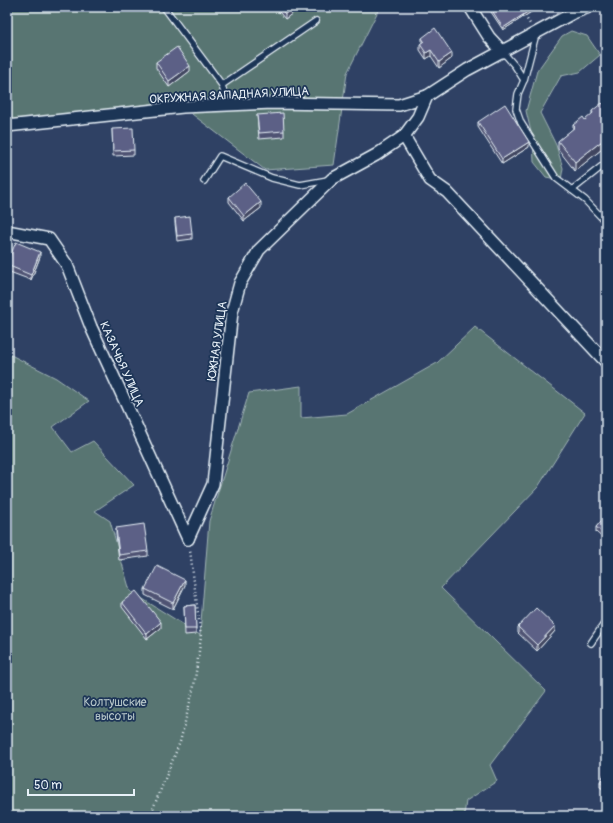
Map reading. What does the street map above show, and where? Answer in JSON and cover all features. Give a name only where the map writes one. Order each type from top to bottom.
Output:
[{"type":"street","points":[[470,7],[489,37],[503,52]]},
{"type":"street","name":"ОКРУЖНАЯ ЗАПАДНАЯ УЛИЦА","points":[[7,126],[183,107],[273,103],[399,105],[427,96],[467,70],[589,7]]},
{"type":"street","points":[[427,96],[418,117],[404,136],[430,180],[447,192],[606,362]]},
{"type":"street","name":"ЮЖНАЯ УЛИЦА","points":[[188,539],[213,484],[232,312],[240,283],[259,250],[332,179],[404,136]]},
{"type":"street","name":"КАЗАЧЬЯ УЛИЦА","points":[[7,231],[49,239],[67,265],[91,327],[188,539]]},
{"type":"lane","points":[[164,7],[222,85],[227,105]]},
{"type":"lane","points":[[222,85],[316,21]]},
{"type":"lane","points":[[536,34],[524,80],[518,94],[516,109],[521,123],[556,178],[585,200],[606,222]]},
{"type":"lane","points":[[503,52],[524,80]]},
{"type":"lane","points":[[204,180],[220,156],[272,178],[300,185],[332,179]]},
{"type":"lane","points":[[572,190],[606,163]]},
{"type":"lane","points":[[591,643],[606,621]]},
{"type":"path","points":[[150,816],[180,742],[194,686],[201,637],[188,539]]},
{"type":"green space","points":[[7,7],[380,7],[347,73],[334,165],[265,170],[188,111],[7,130]]},
{"type":"green space","points":[[571,31],[587,36],[600,55],[580,72],[561,76],[540,113],[556,145],[563,168],[561,180],[546,177],[534,162],[533,140],[526,111],[537,71],[562,36]]},
{"type":"green space","name":"Колтушские высоты","points":[[475,327],[585,413],[538,487],[441,588],[546,691],[490,765],[497,781],[466,801],[464,816],[7,816],[7,353],[56,378],[89,401],[53,427],[72,452],[93,441],[134,485],[95,511],[110,521],[130,591],[200,635],[209,521],[249,393],[301,386],[301,418],[347,414],[437,363]]},
{"type":"building","points":[[279,7],[294,7],[285,14]]},
{"type":"building","points":[[490,7],[535,7],[503,28]]},
{"type":"building","points":[[435,28],[452,53],[439,62],[431,50],[426,53],[420,44],[424,41],[422,38]]},
{"type":"building","points":[[177,47],[190,66],[169,81],[156,62]]},
{"type":"building","points":[[602,103],[604,105],[606,103],[606,141],[604,143],[602,141],[575,162],[558,141],[575,127],[573,125],[583,117],[585,120],[593,113],[592,111]]},
{"type":"building","points":[[505,104],[529,142],[502,159],[478,122]]},
{"type":"building","points":[[283,113],[284,131],[259,133],[257,115]]},
{"type":"building","points":[[133,128],[134,150],[113,151],[112,129]]},
{"type":"building","points":[[245,183],[261,202],[244,216],[229,197]]},
{"type":"building","points":[[190,216],[192,234],[177,236],[175,218]]},
{"type":"building","points":[[16,242],[40,252],[31,275],[7,265]]},
{"type":"building","points":[[606,516],[606,535],[596,527]]},
{"type":"building","points":[[144,524],[148,551],[119,555],[116,528]]},
{"type":"building","points":[[157,566],[185,580],[173,603],[145,589]]},
{"type":"building","points":[[136,591],[161,622],[147,634],[122,602]]},
{"type":"building","points":[[195,605],[196,629],[185,629],[184,606]]},
{"type":"building","points":[[536,608],[555,626],[537,645],[518,627]]},
{"type":"building","points":[[606,771],[606,785],[600,782]]}]
